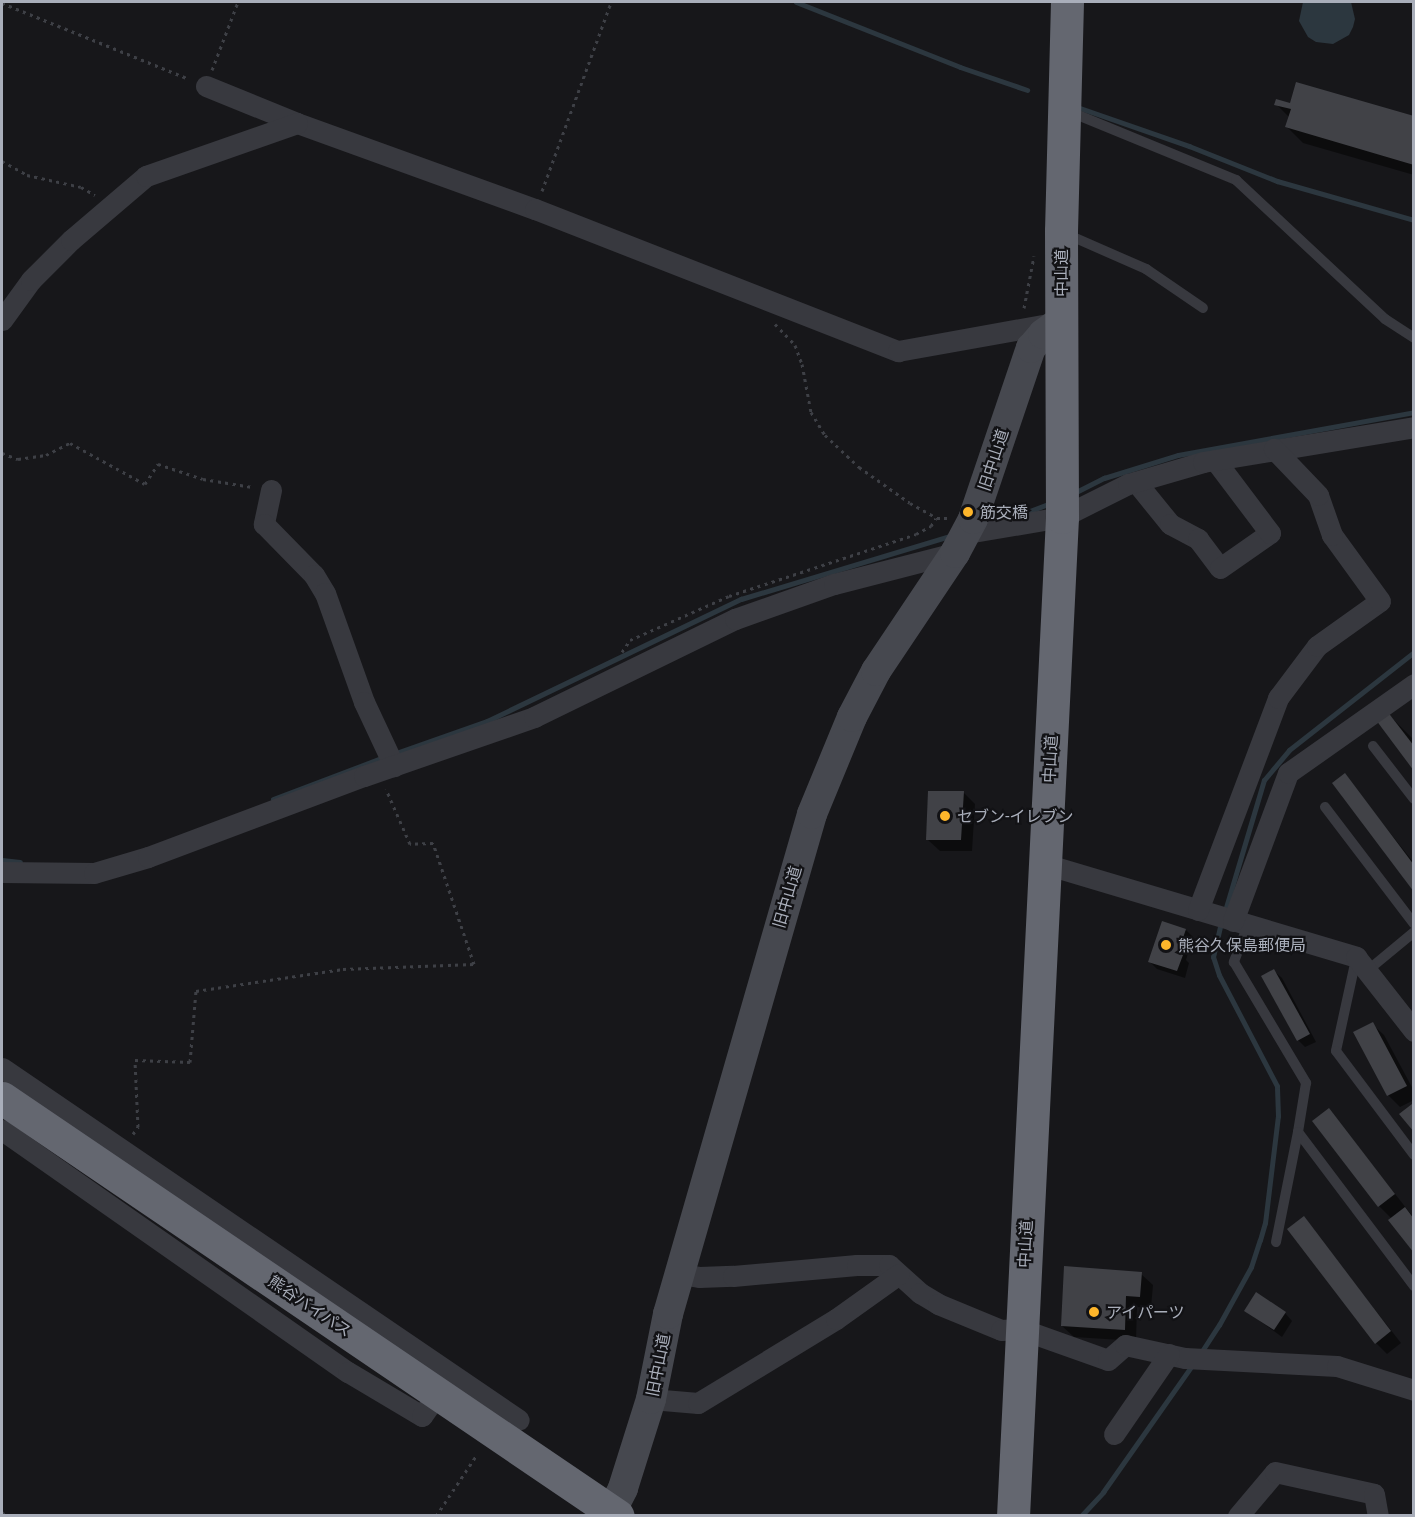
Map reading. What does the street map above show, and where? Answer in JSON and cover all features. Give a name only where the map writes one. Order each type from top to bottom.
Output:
[{"type":"highway","name":"中山道","points":[[1013,1515],[1062,517],[1062,108],[1067,2]]},
{"type":"highway","name":"熊谷バイパス","points":[[2,1098],[364,1328],[438,1392],[613,1514]]},
{"type":"main road","name":"旧中山道","points":[[613,1514],[651,1399],[661,1346],[680,1274],[812,814],[852,717],[876,671],[965,535],[1031,348],[1043,334],[1061,321]]},
{"type":"street","points":[[206,86],[297,123],[535,209],[898,351],[1020,331],[1061,321]]},
{"type":"street","points":[[2,320],[31,280],[146,176],[297,123]]},
{"type":"street","points":[[2,872],[94,873],[148,857],[534,717],[735,619],[965,535],[1062,517],[1136,482],[1215,460],[1413,427]]},
{"type":"street","points":[[1204,912],[1278,698],[1317,646],[1380,601],[1332,535],[1318,495],[1274,449]]},
{"type":"street","points":[[1136,482],[1170,524],[1198,539],[1220,568],[1270,533],[1215,460]]},
{"type":"street","points":[[271,490],[264,524],[314,575],[325,593],[386,769]]},
{"type":"street","points":[[1238,922],[1288,773],[1413,684]]},
{"type":"street","points":[[1045,864],[1238,922],[1362,964],[1413,1031]]},
{"type":"street","points":[[2,1068],[122,1150],[364,1328],[519,1420]]},
{"type":"street","points":[[2,1130],[357,1378],[422,1416],[438,1392]]},
{"type":"street","points":[[680,1274],[699,1277],[733,1276],[889,1265],[938,1304],[1001,1330],[1021,1329],[1108,1360],[1125,1345],[1177,1356],[1337,1366],[1413,1390]]},
{"type":"street","points":[[651,1399],[699,1403],[836,1318],[899,1274]]},
{"type":"street","points":[[1114,1434],[1177,1356]]},
{"type":"street","points":[[1239,1515],[1275,1472],[1374,1494],[1378,1515]]},
{"type":"lane","points":[[1062,108],[1236,180],[1385,319],[1413,338]]},
{"type":"lane","points":[[1061,231],[1146,269],[1203,308]]},
{"type":"lane","points":[[1374,746],[1413,799]]},
{"type":"lane","points":[[1325,807],[1413,924]]},
{"type":"lane","points":[[1238,922],[1234,962],[1306,1083],[1276,1242]]},
{"type":"lane","points":[[1413,932],[1362,964],[1336,1051],[1413,1155]]},
{"type":"lane","points":[[1298,1132],[1413,1286]]},
{"type":"path","points":[[2,3],[206,86],[238,2]]},
{"type":"path","points":[[535,209],[611,2]]},
{"type":"path","points":[[2,161],[27,175],[81,187],[96,196],[107,210]]},
{"type":"path","points":[[768,318],[795,345],[802,364],[811,412],[825,435],[859,467],[910,503],[965,535]]},
{"type":"path","points":[[2,453],[18,459],[46,454],[70,443],[145,484],[158,464],[203,479],[271,490]]},
{"type":"path","points":[[122,1150],[138,1127],[135,1060],[190,1062],[196,991],[343,969],[474,964],[433,843],[410,843],[386,769]]},
{"type":"path","points":[[436,1515],[476,1456]]},
{"type":"path","points":[[2,1512],[6,1515]]},
{"type":"shaded area","points":[[1303,2],[1351,2],[1355,19],[1349,35],[1333,44],[1316,42],[1308,37],[1299,21]]},
{"type":"building","points":[[1296,82],[1414,116],[1414,165],[1285,127],[1291,109],[1274,105],[1276,99],[1290,103]]},
{"type":"building","points":[[1387,711],[1414,746],[1414,771],[1376,720]]},
{"type":"building","points":[[1345,773],[1414,865],[1414,892],[1332,783]]},
{"type":"building","name":"セブン-イレブン","points":[[928,791],[964,791],[961,840],[926,840]]},
{"type":"building","points":[[1162,921],[1186,929],[1178,953],[1183,955],[1177,971],[1148,962]]},
{"type":"building","points":[[1274,969],[1310,1034],[1297,1041],[1261,976]]},
{"type":"building","points":[[1373,1022],[1407,1086],[1387,1096],[1353,1032]]},
{"type":"building","points":[[1412,1104],[1414,1106],[1414,1132],[1399,1114]]},
{"type":"building","points":[[1329,1108],[1395,1194],[1378,1207],[1312,1121]]},
{"type":"building","points":[[1405,1207],[1414,1219],[1414,1253],[1388,1220]]},
{"type":"building","points":[[1304,1216],[1391,1331],[1375,1344],[1287,1229]]},
{"type":"building","name":"アイパーツ","points":[[1064,1266],[1142,1272],[1140,1297],[1126,1296],[1125,1330],[1061,1326]]},
{"type":"building","points":[[1256,1292],[1286,1312],[1274,1330],[1244,1311]]},
{"type":"waterway","points":[[796,2],[960,67],[1027,90]]},
{"type":"waterway","points":[[1077,107],[1189,146],[1277,181],[1414,220]]},
{"type":"waterway","points":[[1072,494],[1104,478],[1178,455],[1414,412]]},
{"type":"waterway","points":[[1022,514],[1050,503]]},
{"type":"waterway","points":[[393,754],[487,721],[741,599],[953,535]]},
{"type":"waterway","points":[[1224,914],[1264,780],[1289,750],[1414,652]]},
{"type":"waterway","points":[[273,799],[384,757]]},
{"type":"waterway","points":[[2,860],[20,862]]},
{"type":"waterway","points":[[1200,1354],[1251,1267],[1260,1240],[1265,1223],[1278,1116],[1277,1086],[1219,975],[1213,957],[1221,923]]},
{"type":"waterway","points":[[1081,1516],[1103,1492],[1193,1364]]},
{"type":"place","name":"筋交橋","points":[[968,512]]},
{"type":"place","name":"セブン-イレブン","points":[[945,816]]},
{"type":"place","name":"熊谷久保島郵便局","points":[[1166,945]]},
{"type":"place","name":"アイパーツ","points":[[1094,1312]]}]
